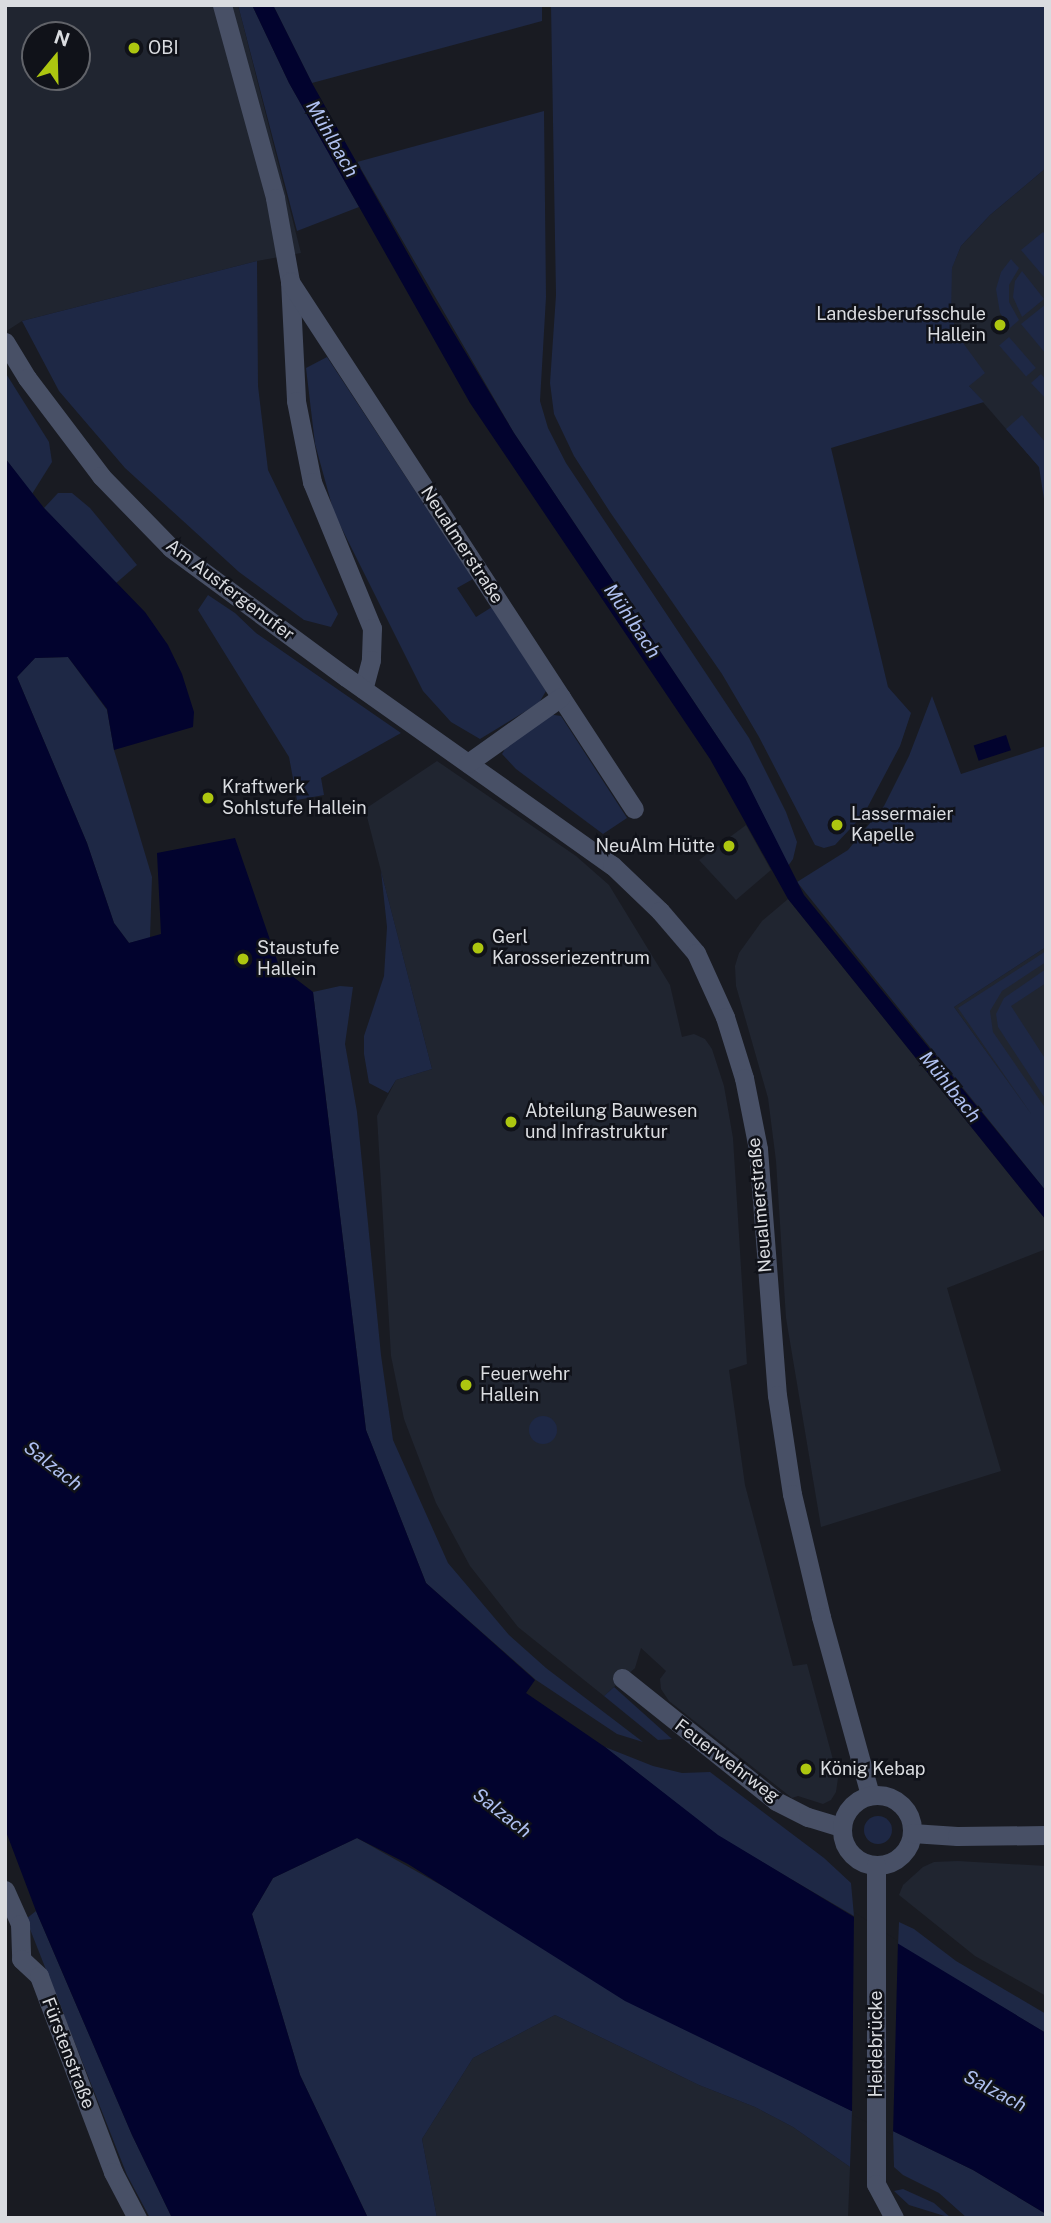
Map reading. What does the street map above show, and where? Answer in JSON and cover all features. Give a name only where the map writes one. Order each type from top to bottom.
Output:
[{"type":"street","name":"Neualmerstraße","points":[[222,5],[275,198],[290,281],[296,401],[312,482],[372,628],[371,660],[363,689]]},
{"type":"street","name":"Neualmerstraße","points":[[290,281],[634,809]]},
{"type":"street","name":"Am Ausfergenufer","points":[[5,342],[27,378],[102,476],[171,548],[435,739]]},
{"type":"street","points":[[468,763],[561,696]]},
{"type":"street","name":"Neualmerstraße","points":[[435,739],[612,865],[660,911],[696,953],[715,992],[744,1077],[758,1149],[777,1395],[792,1494],[821,1617],[870,1795]]},
{"type":"street","name":"Feuerwehrweg","points":[[622,1678],[776,1801],[807,1817],[841,1827]]},
{"type":"street","points":[[870,1795],[891,1798],[901,1804],[911,1820],[912,1833],[904,1852],[894,1860],[876,1865],[856,1858],[848,1849],[841,1827],[849,1808],[870,1795]]},
{"type":"street","points":[[912,1833],[992,1837],[1046,1835]]},
{"type":"street","name":"Heidebrücke","points":[[876,1865],[876,2184],[894,2218]]},
{"type":"street","name":"Fürstenstraße","points":[[5,1890],[20,1924],[21,1959],[39,1976],[113,2172],[137,2218]]},
{"type":"shaded area","points":[[5,5],[238,5],[301,253],[257,261],[22,321],[5,332]]},
{"type":"shaded area","points":[[238,5],[252,5],[289,83],[359,207],[297,231]]},
{"type":"shaded area","points":[[273,5],[542,5],[542,21],[312,83]]},
{"type":"shaded area","points":[[551,5],[1046,5],[1046,168],[990,215],[961,246],[952,268],[951,314],[958,336],[985,373],[969,386],[984,402],[831,448],[888,687],[911,713],[900,746],[864,814],[835,845],[824,848],[815,845],[759,737],[722,674],[610,512],[574,456],[554,414],[550,383],[556,295]]},
{"type":"shaded area","points":[[544,111],[546,297],[540,401],[548,428],[566,463],[749,738],[786,812],[797,842],[793,859],[788,866],[745,778],[514,433],[357,162]]},
{"type":"shaded area","name":"Landesberufsschule Hallein","points":[[1046,168],[1046,475],[969,386],[951,314],[950,287],[952,267],[961,246],[990,215]]},
{"type":"shaded area","points":[[1043,232],[1046,235],[1044,277],[1021,250]]},
{"type":"shaded area","points":[[1011,259],[1019,268],[1009,285],[1009,302],[1019,320],[1010,328],[1000,313],[996,289],[1001,272]]},
{"type":"shaded area","points":[[257,261],[258,386],[268,470],[338,614],[331,627],[304,620],[239,572],[125,468],[59,391],[22,321]]},
{"type":"shaded area","points":[[1022,271],[1044,299],[1022,317],[1013,297],[1015,281]]},
{"type":"shaded area","points":[[1046,304],[1046,354],[1021,324]]},
{"type":"shaded area","points":[[1009,337],[1036,368],[1026,376],[999,346]]},
{"type":"shaded area","points":[[327,357],[473,579],[457,588],[476,617],[492,607],[546,691],[539,703],[480,739],[451,722],[423,691],[334,513],[315,444],[306,368]]},
{"type":"shaded area","points":[[5,372],[49,442],[52,462],[32,494],[5,458]]},
{"type":"shaded area","points":[[1041,374],[1046,380],[1046,399],[1031,383]]},
{"type":"shaded area","points":[[1022,415],[1046,443],[1046,512],[1039,467],[1006,429]]},
{"type":"shaded area","points":[[58,493],[72,493],[90,508],[137,565],[115,584],[44,508]]},
{"type":"shaded area","points":[[208,595],[235,613],[256,633],[401,733],[321,778],[324,795],[297,800],[289,757],[198,610]]},
{"type":"shaded area","points":[[68,657],[107,710],[114,750],[152,877],[150,938],[129,943],[114,923],[87,843],[17,677],[35,658]]},
{"type":"shaded area","points":[[932,696],[961,774],[1046,746],[1046,947],[954,1007],[1032,1115],[958,1008],[1046,951],[1046,962],[1002,991],[990,1011],[993,1032],[1046,1109],[1046,1191],[797,882],[848,850],[884,806],[909,756]]},
{"type":"shaded area","points":[[548,714],[561,716],[627,818],[603,834],[516,769],[502,754],[509,742]]},
{"type":"shaded area","points":[[437,761],[576,856],[609,885],[670,985],[682,1037],[694,1034],[705,1039],[712,1049],[724,1086],[733,1138],[747,1364],[729,1370],[745,1485],[793,1666],[807,1664],[838,1778],[836,1792],[831,1800],[823,1804],[798,1796],[792,1798],[669,1701],[661,1689],[660,1679],[666,1671],[641,1648],[635,1668],[604,1696],[518,1627],[470,1566],[436,1503],[404,1419],[391,1356],[377,1116],[396,1080],[432,1069],[365,809]]},
{"type":"shaded area","points":[[746,825],[771,870],[736,900],[699,860]]},
{"type":"shaded area","points":[[381,871],[432,1069],[396,1080],[388,1093],[369,1083],[364,1054],[364,1036],[384,976],[387,927]]},
{"type":"shaded area","points":[[788,899],[1046,1220],[1046,1249],[947,1288],[1001,1471],[821,1527],[786,1318],[776,1161],[768,1098],[736,986],[735,966],[739,953],[762,921]]},
{"type":"shaded area","points":[[1046,947],[1046,1135],[954,1007]]},
{"type":"shaded area","points":[[1046,969],[1046,983],[1011,1006],[1046,1060],[1046,1100],[998,1027],[996,1014],[1004,998]]},
{"type":"shaded area","points":[[340,986],[353,987],[345,1044],[357,1112],[381,1355],[393,1440],[448,1563],[509,1635],[546,1668],[643,1742],[617,1734],[536,1680],[426,1583],[366,1430],[313,992]]},
{"type":"shaded area","points":[[543,1416],[553,1420],[557,1430],[553,1440],[543,1444],[533,1440],[529,1430],[533,1420]]},
{"type":"shaded area","points":[[614,1687],[672,1739],[658,1740],[604,1696]]},
{"type":"shaded area","points":[[605,1747],[653,1766],[682,1773],[710,1772],[824,1858],[851,1883],[854,1916],[718,1836]]},
{"type":"shaded area","points":[[878,1816],[888,1820],[892,1830],[888,1840],[878,1844],[868,1840],[864,1830],[868,1820]]},
{"type":"shaded area","points":[[357,1838],[787,2079],[852,2111],[850,2167],[793,2127],[755,2107],[699,2085],[555,2015],[473,2058],[422,2139],[437,2218],[368,2218],[300,2075],[252,1914],[273,1878]]},
{"type":"shaded area","points":[[934,1862],[1046,1866],[1046,1996],[975,1956],[899,1895],[903,1885],[923,1867]]},
{"type":"shaded area","points":[[36,1911],[132,2135],[172,2218],[150,2218],[127,2175],[26,1919]]},
{"type":"shaded area","points":[[899,1922],[914,1929],[956,1961],[1046,2014],[1046,2033],[898,1945]]},
{"type":"shaded area","points":[[555,2015],[793,2127],[850,2167],[848,2217],[437,2218],[422,2139],[473,2058]]},
{"type":"shaded area","points":[[893,2131],[973,2170],[1046,2214],[1046,2218],[967,2218],[939,2193],[903,2175],[894,2167]]},
{"type":"shaded area","points":[[903,2189],[934,2203],[951,2218],[909,2205],[894,2191]]},
{"type":"water","name":"Mühlbach","points":[[252,5],[273,5],[312,83],[434,300],[514,433],[745,778],[804,895],[1046,1191],[1046,1220],[788,899],[710,759],[470,403],[289,83]]},
{"type":"water","name":"Salzach","points":[[5,458],[44,508],[145,612],[168,645],[182,674],[194,712],[193,727],[114,750],[107,709],[68,657],[35,658],[17,677],[87,843],[114,923],[129,943],[161,934],[157,853],[235,838],[279,966],[313,992],[366,1430],[426,1583],[535,1680],[526,1693],[605,1747],[718,1835],[1046,2033],[1046,2214],[973,2170],[625,2001],[408,1864],[357,1838],[273,1878],[252,1914],[300,2075],[368,2218],[172,2218],[132,2135],[36,1911],[5,1829]]},
{"type":"water","points":[[1006,735],[1011,750],[979,761],[974,746]]},
{"type":"pier","points":[[854,1912],[898,1941],[893,2135],[852,2115]]},
{"type":"place","name":"OBI","points":[[134,48]]},
{"type":"place","name":"Landesberufsschule Hallein","points":[[1000,325]]},
{"type":"place","name":"Kraftwerk Sohlstufe Hallein","points":[[208,798]]},
{"type":"place","name":"Lassermaier Kapelle","points":[[837,825]]},
{"type":"place","name":"NeuAlm Hütte","points":[[729,846]]},
{"type":"place","name":"Gerl Karosseriezentrum","points":[[478,948]]},
{"type":"place","name":"Staustufe Hallein","points":[[243,959]]},
{"type":"place","name":"Abteilung Bauwesen und Infrastruktur","points":[[511,1122]]},
{"type":"place","name":"Feuerwehr Hallein","points":[[466,1385]]},
{"type":"place","name":"König Kebap","points":[[806,1769]]}]
